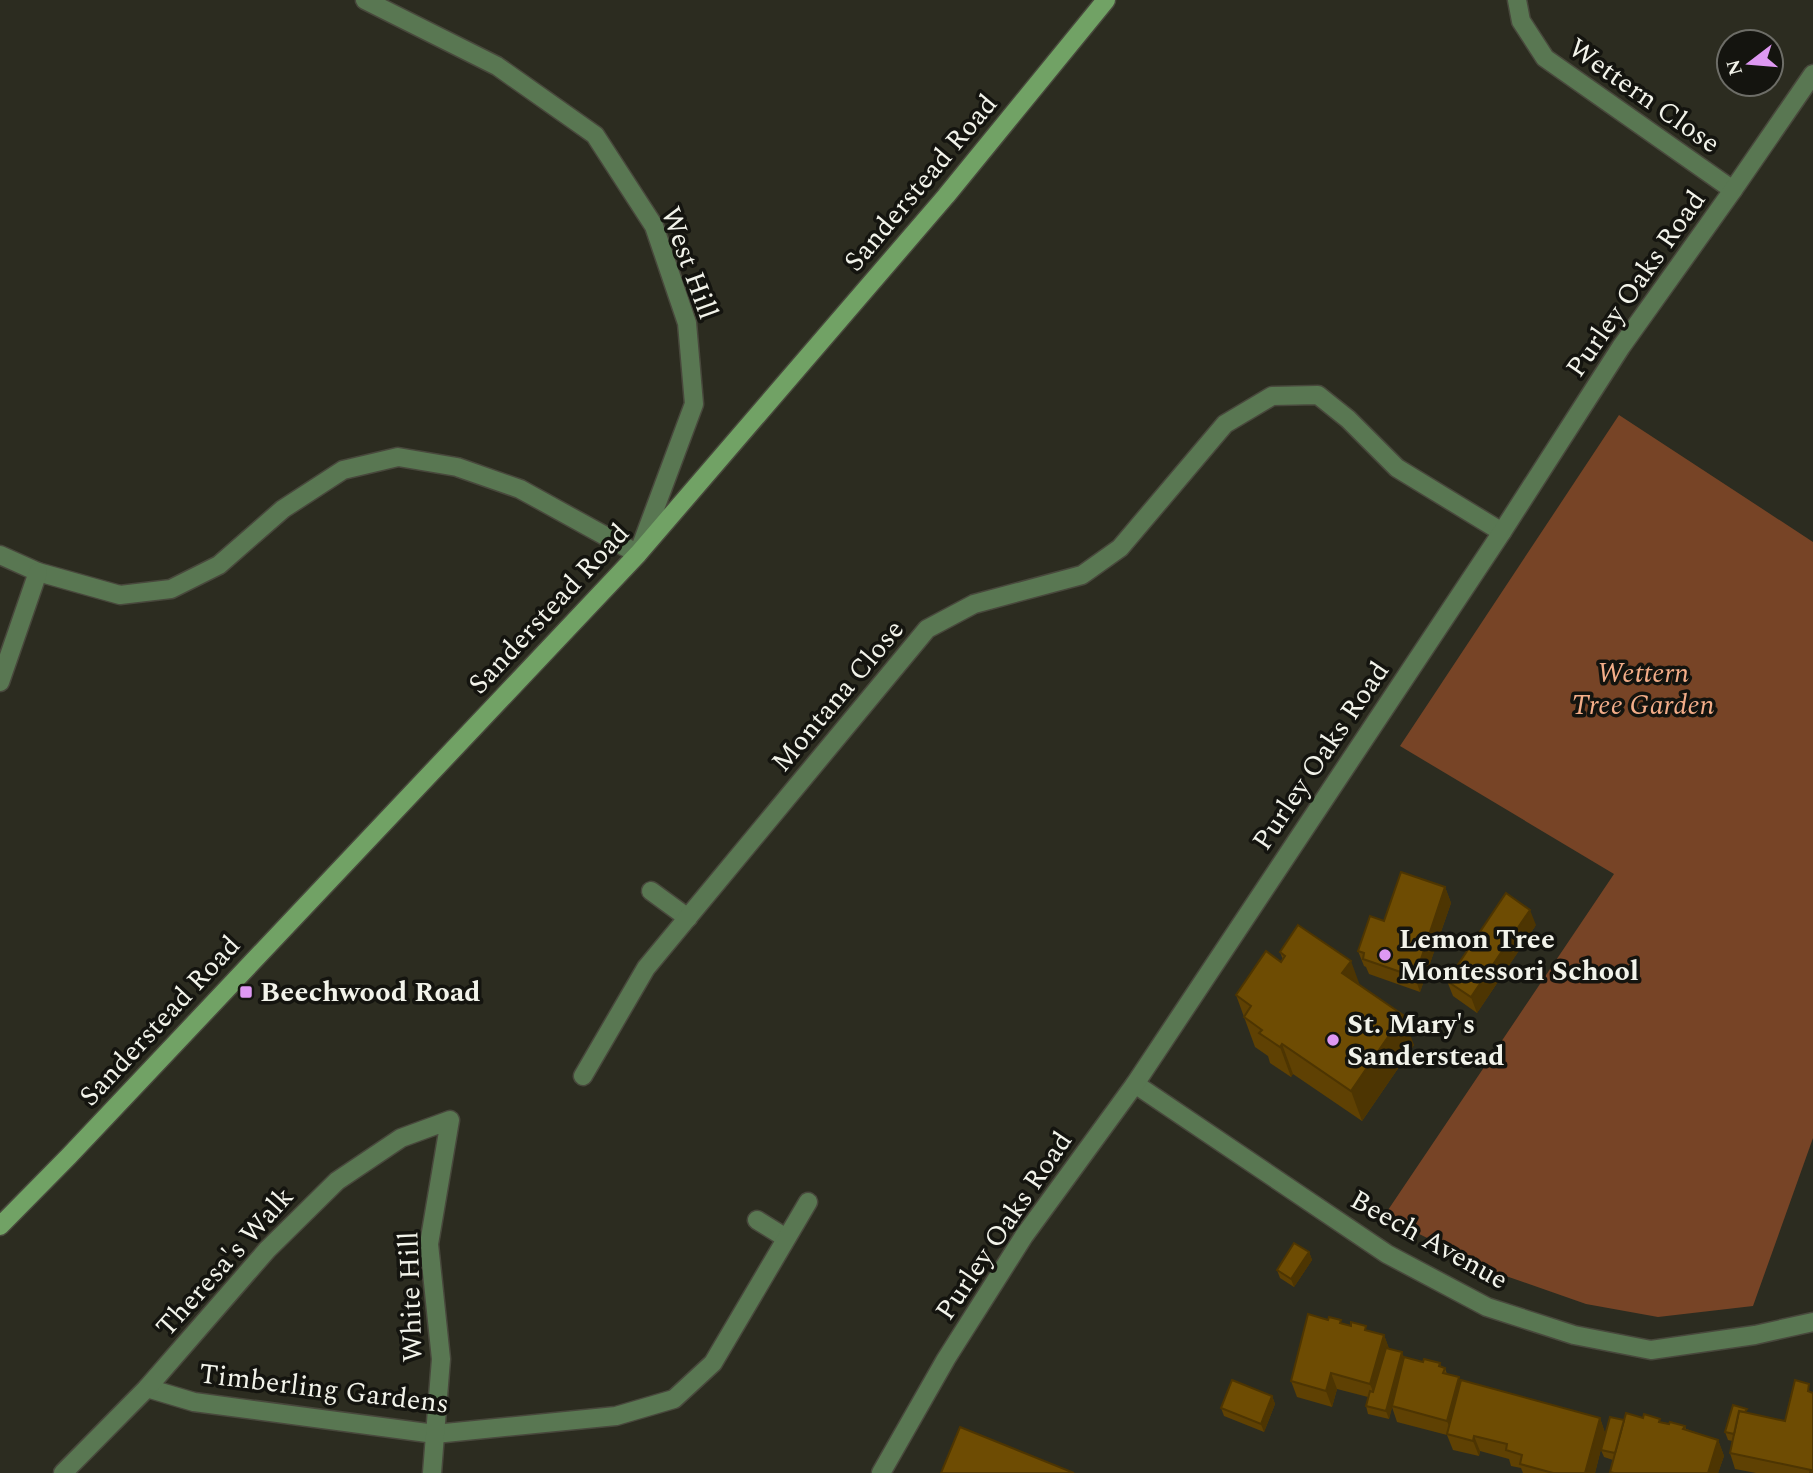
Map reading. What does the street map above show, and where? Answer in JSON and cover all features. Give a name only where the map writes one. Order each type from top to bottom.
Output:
[{"type":"main road","name":"Sanderstead Road","points":[[0,1226],[6,1211],[79,1146],[638,554],[946,196],[1105,0]]},
{"type":"street","name":"West Hill","points":[[365,0],[497,66],[595,135],[654,226],[687,323],[694,404],[638,554]]},
{"type":"street","name":"Wettern Close","points":[[1517,0],[1521,21],[1545,58],[1733,190]]},
{"type":"street","name":"Purley Oaks Road","points":[[881,1473],[946,1359],[1024,1236],[1135,1084],[1502,532],[1621,347],[1813,74]]},
{"type":"street","name":"Montana Close","points":[[583,1076],[646,968],[927,629],[974,604],[1082,575],[1120,548],[1225,424],[1272,396],[1318,396],[1348,419],[1397,468],[1502,532]]},
{"type":"street","points":[[0,555],[38,572],[120,595],[171,589],[219,565],[283,509],[343,470],[398,457],[457,467],[520,489],[638,554]]},
{"type":"street","points":[[0,682],[38,572]]},
{"type":"street","points":[[651,891],[688,918]]},
{"type":"street","name":"Beech Avenue","points":[[1135,1084],[1387,1254],[1487,1307],[1574,1335],[1651,1350],[1755,1335],[1813,1322]]},
{"type":"street","name":"Theresa's Walk","points":[[63,1473],[147,1388],[267,1250],[337,1181],[401,1138],[450,1120]]},
{"type":"street","name":"White Hill","points":[[432,1473],[441,1359],[429,1244],[450,1120]]},
{"type":"street","name":"Timberling Gardens","points":[[147,1388],[194,1402],[435,1434],[616,1416],[674,1399],[713,1363],[807,1202]]},
{"type":"street","points":[[757,1220],[786,1238]]},
{"type":"green space","name":"Wettern Tree Garden","points":[[1619,415],[1813,542],[1813,1138],[1753,1306],[1658,1317],[1586,1304],[1503,1275],[1415,1232],[1386,1213],[1614,874],[1400,746]]},
{"type":"building","points":[[1401,872],[1445,887],[1415,977],[1363,959],[1364,953],[1358,951],[1370,916],[1384,921]]},
{"type":"building","points":[[1506,893],[1530,910],[1471,997],[1447,981]]},
{"type":"building","name":"St. Mary's Sanderstead","points":[[1298,925],[1351,961],[1342,973],[1403,1015],[1351,1091],[1282,1044],[1280,1047],[1259,1033],[1262,1030],[1244,1017],[1251,1006],[1236,995],[1266,951],[1281,962],[1285,956],[1280,952]]},
{"type":"building","points":[[1294,1243],[1309,1252],[1291,1279],[1277,1270]]},
{"type":"building","points":[[1308,1314],[1328,1320],[1329,1317],[1341,1320],[1340,1323],[1351,1326],[1351,1322],[1366,1326],[1365,1330],[1384,1335],[1370,1384],[1331,1373],[1326,1391],[1291,1381]]},
{"type":"building","points":[[1386,1348],[1402,1352],[1386,1411],[1366,1406]]},
{"type":"building","points":[[1404,1357],[1440,1363],[1439,1366],[1445,1368],[1443,1373],[1459,1377],[1447,1421],[1392,1406]]},
{"type":"building","points":[[1232,1380],[1272,1396],[1261,1424],[1221,1408]]},
{"type":"building","points":[[1461,1380],[1600,1418],[1585,1473],[1553,1473],[1520,1464],[1522,1455],[1506,1450],[1507,1444],[1474,1436],[1473,1441],[1447,1434]]},
{"type":"building","points":[[1795,1380],[1809,1384],[1808,1391],[1813,1393],[1813,1473],[1810,1473],[1811,1470],[1730,1453],[1739,1411],[1785,1421]]},
{"type":"building","points":[[1733,1405],[1747,1409],[1745,1412],[1739,1411],[1734,1434],[1725,1432]]},
{"type":"building","points":[[1626,1413],[1643,1418],[1644,1414],[1660,1419],[1659,1422],[1685,1426],[1683,1429],[1718,1440],[1708,1473],[1610,1472]]},
{"type":"building","points":[[1610,1417],[1624,1420],[1615,1453],[1601,1450]]},
{"type":"building","points":[[960,1427],[1074,1473],[941,1473]]},
{"type":"place","name":"Lemon Tree Montessori School","points":[[1385,955]]},
{"type":"place","name":"Beechwood Road","points":[[246,992]]},
{"type":"place","name":"St. Mary's Sanderstead","points":[[1333,1040]]}]
